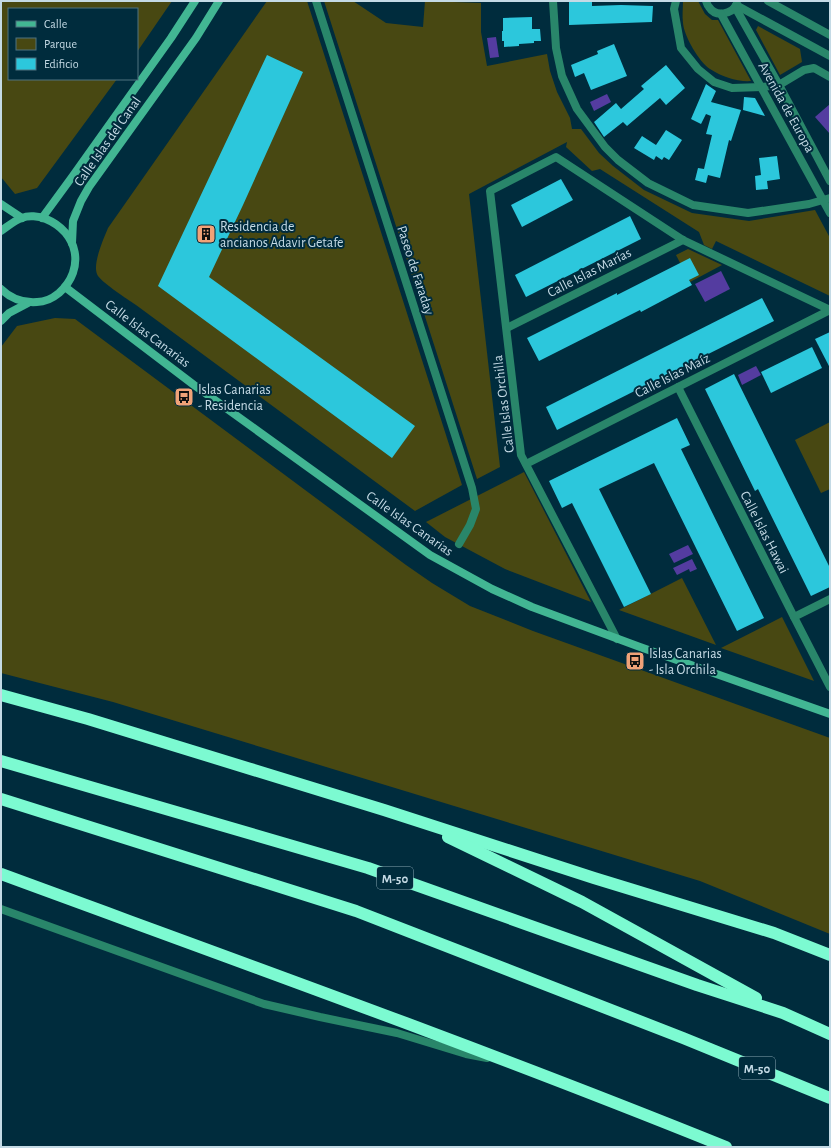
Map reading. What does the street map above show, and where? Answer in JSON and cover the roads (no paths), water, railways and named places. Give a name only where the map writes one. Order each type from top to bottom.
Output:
[{"type":"highway","points":[[1,695],[88,718],[384,810],[594,878],[774,933],[830,955]]},
{"type":"highway","name":"M-50","points":[[1,761],[368,868],[783,1014],[830,1034]]},
{"type":"highway","name":"M-50","points":[[1,799],[356,910],[683,1038],[830,1098]]},
{"type":"highway","points":[[384,810],[445,836],[582,902],[783,1014]]},
{"type":"highway","points":[[1,874],[417,1026],[726,1147]]},
{"type":"street","name":"Calle Islas del Canal","points":[[42,218],[172,38],[195,1]]},
{"type":"street","name":"Calle Islas del Canal","points":[[65,287],[72,277],[75,266],[75,254],[72,243],[73,221],[81,201],[196,38],[219,1]]},
{"type":"street","name":"Paseo de Faraday","points":[[316,1],[472,488],[476,509],[470,525],[459,544]]},
{"type":"street","points":[[553,1],[556,48],[562,76],[577,109],[605,147],[618,160],[648,183],[693,205],[748,213],[809,204],[827,199]]},
{"type":"street","points":[[676,1],[674,9],[682,48],[698,69],[714,82],[732,88],[779,85]]},
{"type":"street","points":[[706,1],[709,8],[714,12],[721,14],[728,12],[736,4],[830,56]]},
{"type":"street","points":[[768,1],[830,35]]},
{"type":"street","name":"Avenida de Europa","points":[[736,4],[830,181]]},
{"type":"street","name":"Avenida de Europa","points":[[721,14],[827,199],[830,213]]},
{"type":"street","name":"Avenida de Europa","points":[[779,85],[804,70],[814,68],[830,77]]},
{"type":"street","name":"Calle Islas Orchilla","points":[[617,639],[521,455],[490,191],[556,157],[683,240]]},
{"type":"street","points":[[1,204],[22,218]]},
{"type":"street","points":[[1,231],[22,218],[30,216],[42,218],[54,223],[65,232],[72,243]]},
{"type":"street","points":[[683,240],[830,310]]},
{"type":"street","name":"Calle Islas Marías","points":[[507,328],[683,240]]},
{"type":"street","points":[[1,289],[5,294],[16,300],[28,303],[42,302],[55,296],[65,287]]},
{"type":"street","name":"Calle Islas Canarias","points":[[65,287],[194,385],[430,555],[492,589],[532,607],[617,639],[830,714]]},
{"type":"street","points":[[1,321],[9,313],[28,303]]},
{"type":"street","name":"Calle Islas Maíz","points":[[526,464],[830,310]]},
{"type":"street","name":"Calle Islas Hawai","points":[[678,387],[830,687]]},
{"type":"street","points":[[794,617],[830,599]]},
{"type":"street","points":[[1,910],[264,1004],[397,1033],[466,1054],[507,1061]]},
{"type":"place","name":"Residencia de ancianos Adavir Getafe","points":[[206,234]]},
{"type":"place","name":"Islas Canarias - Residencia","points":[[184,397]]},
{"type":"place","name":"Islas Canarias - Isla Orchila","points":[[635,661]]}]
